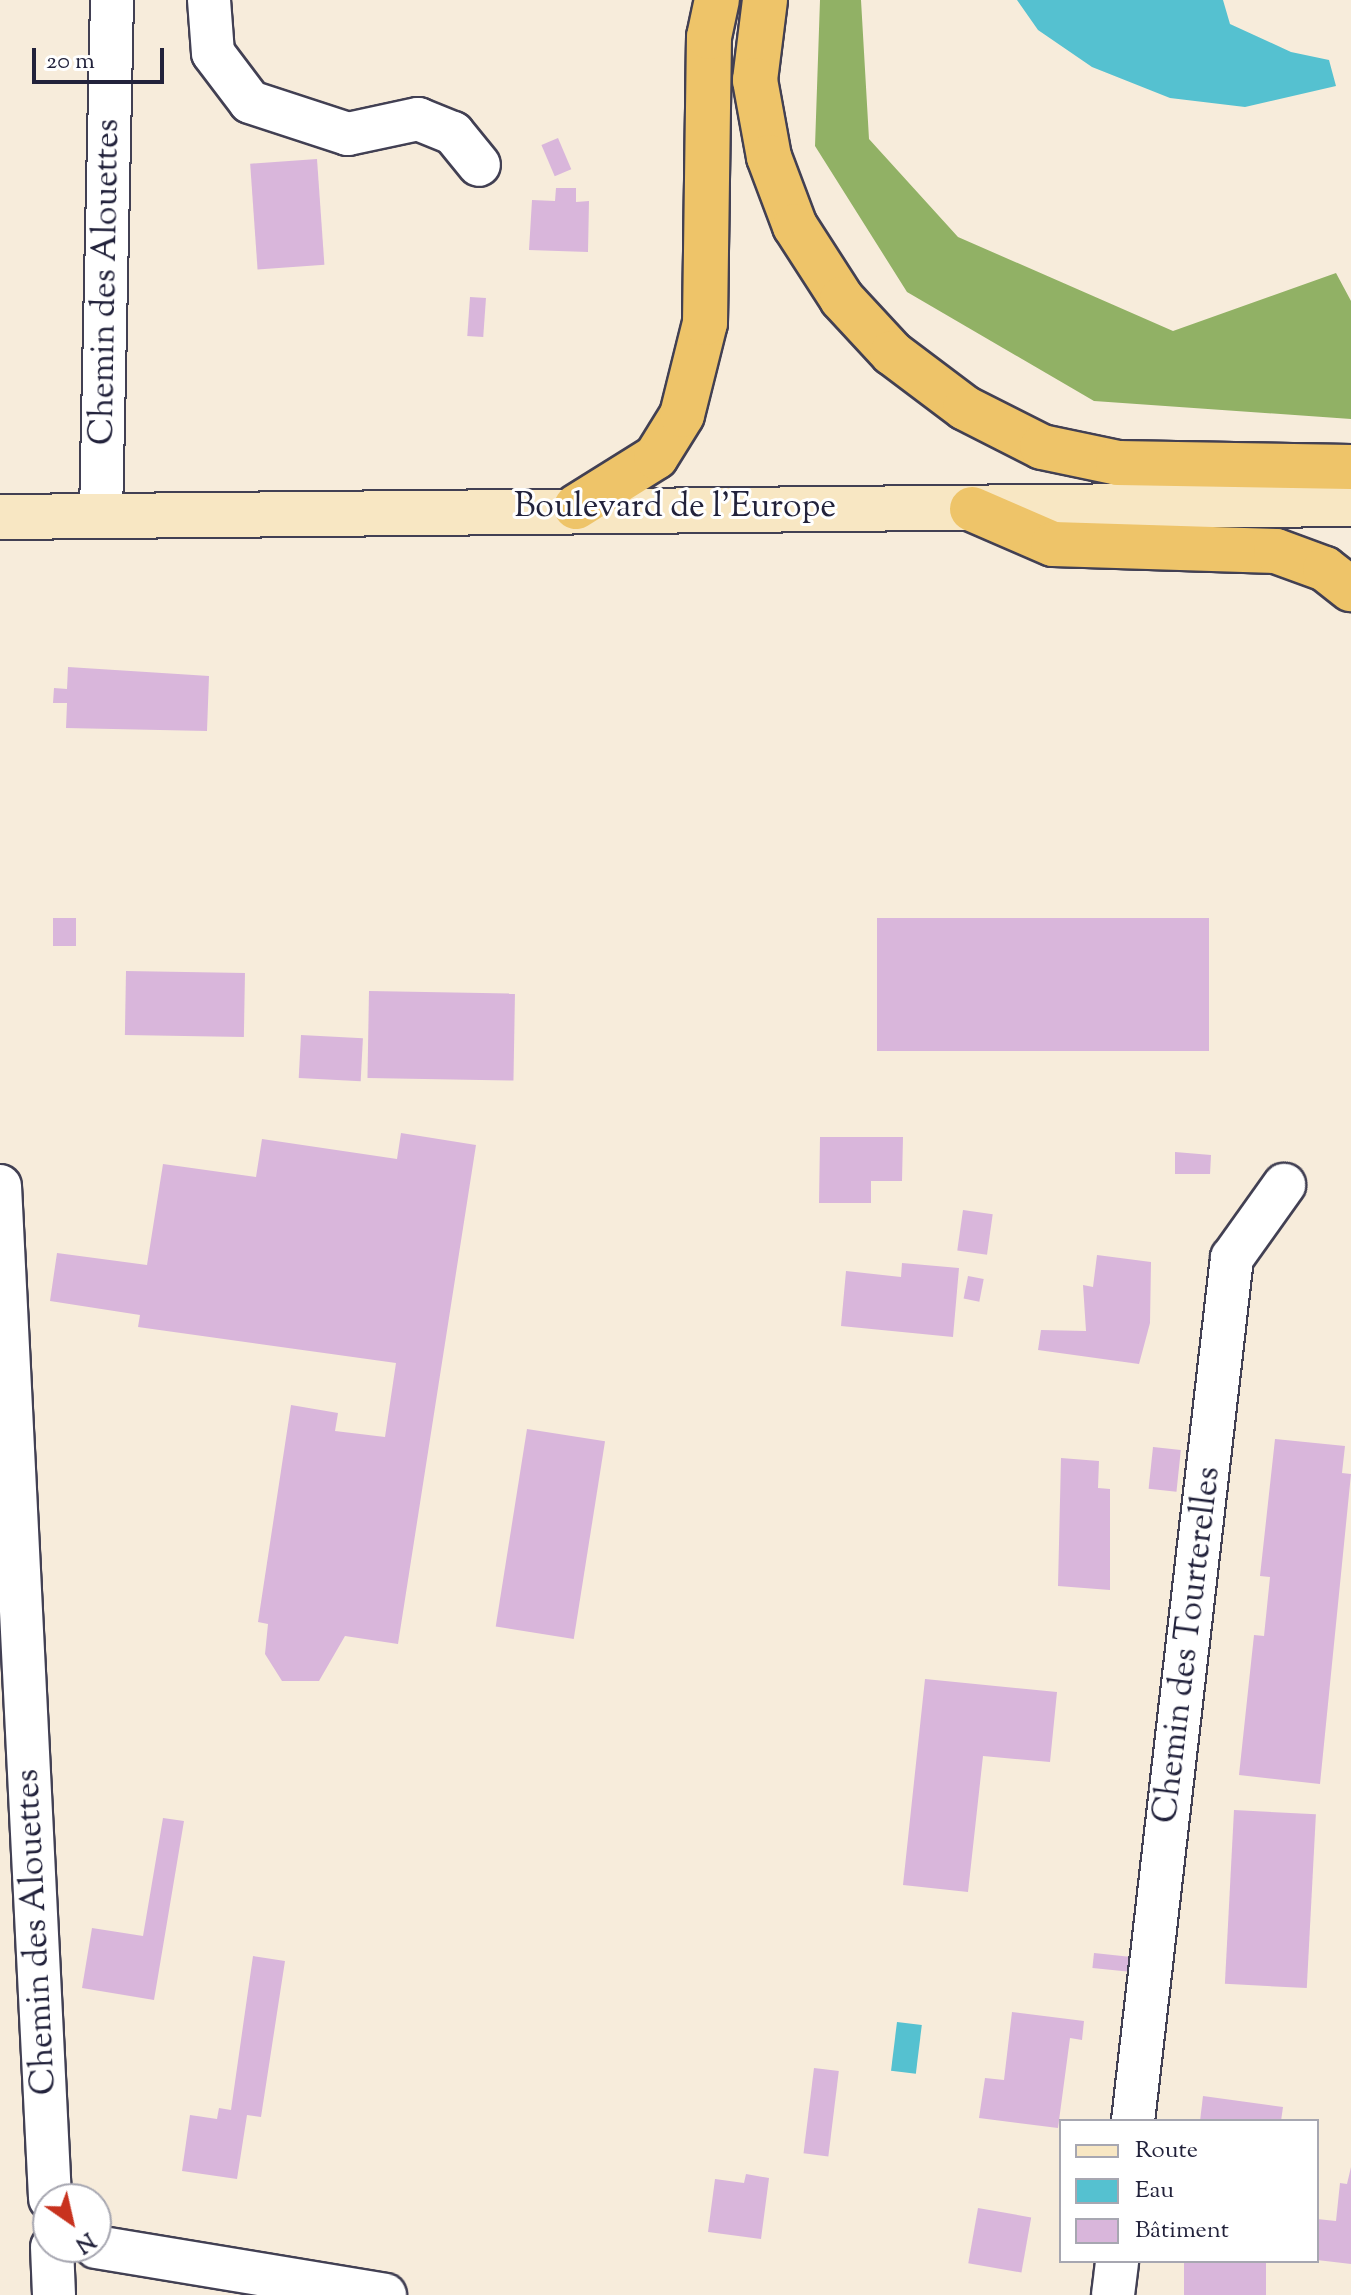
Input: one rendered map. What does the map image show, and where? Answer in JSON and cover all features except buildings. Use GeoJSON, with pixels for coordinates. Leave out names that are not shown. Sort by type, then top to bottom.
{"type":"FeatureCollection","features":[{"type":"Feature","properties":{"kind":"highway"},"geometry":{"type":"LineString","coordinates":[[576,507],[656,457],[682,415],[705,323],[709,37],[717,0]]}},
{"type":"Feature","properties":{"kind":"highway"},"geometry":{"type":"LineString","coordinates":[[765,0],[755,80],[769,157],[795,226],[842,299],[892,353],[965,408],[1042,447],[1118,463],[1351,467]]}},
{"type":"Feature","properties":{"kind":"highway"},"geometry":{"type":"LineString","coordinates":[[972,509],[1053,544],[1276,551],[1325,569],[1351,589]]}},
{"type":"Feature","properties":{"kind":"street","name":"Chemin des Alouettes"},"geometry":{"type":"LineString","coordinates":[[101,515],[112,0]]}},
{"type":"Feature","properties":{"kind":"street"},"geometry":{"type":"LineString","coordinates":[[209,0],[213,53],[250,102],[348,134],[418,119],[453,133],[479,165]]}},
{"type":"Feature","properties":{"kind":"street","name":"Boulevard de l'Europe"},"geometry":{"type":"LineString","coordinates":[[0,517],[576,507],[972,509],[1351,504]]}},
{"type":"Feature","properties":{"kind":"street","name":"Chemin des Tourterelles"},"geometry":{"type":"LineString","coordinates":[[1133,2119],[1232,1258],[1284,1185]]}},
{"type":"Feature","properties":{"kind":"street","name":"Chemin des Alouettes"},"geometry":{"type":"LineString","coordinates":[[0,1186],[49,2183]]}},
{"type":"Feature","properties":{"kind":"street"},"geometry":{"type":"LineString","coordinates":[[112,2250],[385,2295]]}},
{"type":"Feature","properties":{"kind":"street"},"geometry":{"type":"LineString","coordinates":[[53,2263],[54,2295]]}},
{"type":"Feature","properties":{"kind":"street"},"geometry":{"type":"LineString","coordinates":[[1113,2295],[1117,2263]]}},
{"type":"Feature","properties":{"kind":"green space"},"geometry":{"type":"Polygon","coordinates":[[[820,0],[861,0],[869,139],[958,237],[1173,331],[1336,273],[1351,301],[1351,419],[1094,401],[907,292],[815,146],[820,0]]]}},
{"type":"Feature","properties":{"kind":"water"},"geometry":{"type":"Polygon","coordinates":[[[1017,0],[1223,0],[1230,24],[1291,52],[1329,60],[1336,86],[1245,107],[1170,98],[1092,67],[1038,30],[1017,0]]]}},
{"type":"Feature","properties":{"kind":"water"},"geometry":{"type":"Polygon","coordinates":[[[897,2022],[922,2025],[916,2074],[891,2071],[897,2022]]]}}]}
